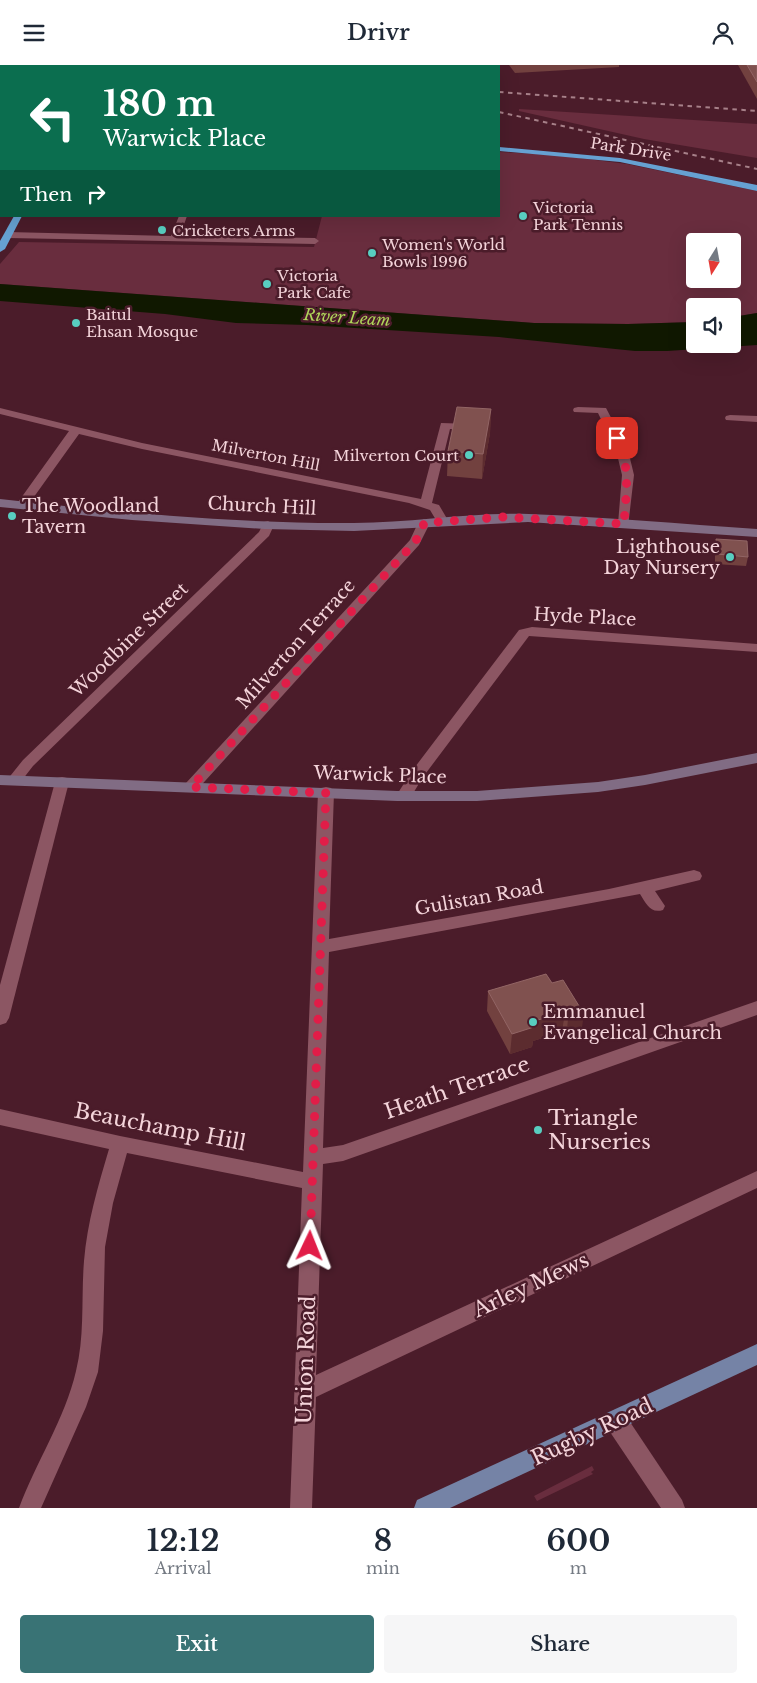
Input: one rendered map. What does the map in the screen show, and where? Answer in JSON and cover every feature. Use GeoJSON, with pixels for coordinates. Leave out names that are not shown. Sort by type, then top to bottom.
{"type":"FeatureCollection","features":[{"type":"Feature","properties":{"kind":"highway","name":"Park Drive"},"geometry":{"type":"LineString","coordinates":[[500,149],[620,159],[757,188]]}},
{"type":"Feature","properties":{"kind":"highway"},"geometry":{"type":"LineString","coordinates":[[0,249],[6,234],[17,217]]}},
{"type":"Feature","properties":{"kind":"main road","name":"Rugby Road"},"geometry":{"type":"LineString","coordinates":[[425,1508],[757,1354]]}},
{"type":"Feature","properties":{"kind":"street"},"geometry":{"type":"LineString","coordinates":[[175,238],[183,217]]}},
{"type":"Feature","properties":{"kind":"street"},"geometry":{"type":"LineString","coordinates":[[6,234],[315,241]]}},
{"type":"Feature","properties":{"kind":"street"},"geometry":{"type":"LineString","coordinates":[[578,410],[602,410],[622,450],[628,475],[624,524]]}},
{"type":"Feature","properties":{"kind":"street","name":"Milverton Hill"},"geometry":{"type":"LineString","coordinates":[[0,411],[201,458],[403,498],[435,508],[444,521]]}},
{"type":"Feature","properties":{"kind":"street"},"geometry":{"type":"LineString","coordinates":[[730,418],[757,419]]}},
{"type":"Feature","properties":{"kind":"street"},"geometry":{"type":"LineString","coordinates":[[426,504],[445,425],[485,428]]}},
{"type":"Feature","properties":{"kind":"street"},"geometry":{"type":"LineString","coordinates":[[22,505],[76,430]]}},
{"type":"Feature","properties":{"kind":"street","name":"Church Hill"},"geometry":{"type":"LineString","coordinates":[[0,503],[79,511],[268,525],[356,527],[490,517],[757,533]]}},
{"type":"Feature","properties":{"kind":"street","name":"Milverton Terrace"},"geometry":{"type":"LineString","coordinates":[[191,787],[415,542],[424,523]]}},
{"type":"Feature","properties":{"kind":"street","name":"Woodbine Street"},"geometry":{"type":"LineString","coordinates":[[7,780],[28,763],[262,537],[268,525]]}},
{"type":"Feature","properties":{"kind":"street","name":"Hyde Place"},"geometry":{"type":"LineString","coordinates":[[404,796],[417,774],[524,633],[532,631],[757,648]]}},
{"type":"Feature","properties":{"kind":"street","name":"Warwick Place"},"geometry":{"type":"LineString","coordinates":[[7,780],[404,796],[472,796],[567,790],[645,780],[757,758]]}},
{"type":"Feature","properties":{"kind":"street"},"geometry":{"type":"LineString","coordinates":[[0,1018],[62,782]]}},
{"type":"Feature","properties":{"kind":"street","name":"Union Road"},"geometry":{"type":"LineString","coordinates":[[301,1508],[322,947],[322,857],[326,793]]}},
{"type":"Feature","properties":{"kind":"street","name":"Gulistan Road"},"geometry":{"type":"LineString","coordinates":[[322,947],[644,888],[694,875]]}},
{"type":"Feature","properties":{"kind":"street"},"geometry":{"type":"LineString","coordinates":[[644,888],[657,906]]}},
{"type":"Feature","properties":{"kind":"street","name":"Heath Terrace"},"geometry":{"type":"LineString","coordinates":[[313,1157],[343,1153],[362,1147],[757,1008]]}},
{"type":"Feature","properties":{"kind":"street","name":"Beauchamp Hill"},"geometry":{"type":"LineString","coordinates":[[0,1117],[120,1144],[312,1182]]}},
{"type":"Feature","properties":{"kind":"street"},"geometry":{"type":"LineString","coordinates":[[30,1508],[40,1481],[72,1415],[87,1370],[94,1319],[94,1263],[98,1229],[120,1144]]}},
{"type":"Feature","properties":{"kind":"street","name":"Arley Mews"},"geometry":{"type":"LineString","coordinates":[[306,1391],[757,1179]]}},
{"type":"Feature","properties":{"kind":"street"},"geometry":{"type":"LineString","coordinates":[[616,1421],[674,1508]]}},
{"type":"Feature","properties":{"kind":"shaded area"},"geometry":{"type":"Polygon","coordinates":[[[519,109],[757,124],[757,158],[644,139],[519,111],[519,109]]]}},
{"type":"Feature","properties":{"kind":"shaded area"},"geometry":{"type":"Polygon","coordinates":[[[500,152],[555,155],[627,164],[757,191],[757,313],[741,316],[741,298],[686,298],[686,322],[534,323],[0,284],[0,264],[19,242],[314,247],[322,217],[500,217],[500,152]]]}},
{"type":"Feature","properties":{"kind":"shaded area"},"geometry":{"type":"Polygon","coordinates":[[[592,1466],[594,1470],[591,1472],[593,1474],[537,1501],[534,1496],[592,1466]]]}},
{"type":"Feature","properties":{"kind":"water","name":"River Leam"},"geometry":{"type":"Polygon","coordinates":[[[0,284],[534,323],[686,322],[686,350],[635,351],[499,337],[307,325],[236,323],[165,314],[0,301],[0,284]]]}},
{"type":"Feature","properties":{"kind":"water","name":"River Leam"},"geometry":{"type":"Polygon","coordinates":[[[757,313],[757,345],[741,346],[741,316],[757,313]]]}},
{"type":"Feature","properties":{"kind":"building"},"geometry":{"type":"Polygon","coordinates":[[[747,65],[757,65],[757,82],[747,65]]]}},
{"type":"Feature","properties":{"kind":"building"},"geometry":{"type":"Polygon","coordinates":[[[457,407],[491,409],[483,454],[448,451],[457,407]]]}},
{"type":"Feature","properties":{"kind":"building"},"geometry":{"type":"Polygon","coordinates":[[[716,539],[747,541],[748,557],[717,554],[716,539]]]}},
{"type":"Feature","properties":{"kind":"building"},"geometry":{"type":"Polygon","coordinates":[[[546,974],[552,983],[563,980],[584,1014],[568,1019],[565,1012],[531,1022],[534,1027],[512,1034],[488,991],[546,974]]]}},
{"type":"Feature","properties":{"kind":"railway"},"geometry":{"type":"LineString","coordinates":[[500,92],[757,111]]}},
{"type":"Feature","properties":{"kind":"railway"},"geometry":{"type":"LineString","coordinates":[[500,112],[757,169]]}},
{"type":"Feature","properties":{"kind":"place","name":"Victoria Park Tennis"},"geometry":{"type":"Point","coordinates":[523,216]}},
{"type":"Feature","properties":{"kind":"place","name":"Cricketers Arms"},"geometry":{"type":"Point","coordinates":[162,230]}},
{"type":"Feature","properties":{"kind":"place","name":"Women's World Bowls 1996"},"geometry":{"type":"Point","coordinates":[372,253]}},
{"type":"Feature","properties":{"kind":"place","name":"Victoria Park Cafe"},"geometry":{"type":"Point","coordinates":[267,284]}},
{"type":"Feature","properties":{"kind":"place","name":"Baitul Ehsan Mosque"},"geometry":{"type":"Point","coordinates":[76,323]}},
{"type":"Feature","properties":{"kind":"place","name":"Milverton Court"},"geometry":{"type":"Point","coordinates":[469,455]}},
{"type":"Feature","properties":{"kind":"place","name":"The Woodland Tavern"},"geometry":{"type":"Point","coordinates":[12,516]}},
{"type":"Feature","properties":{"kind":"place","name":"Lighthouse Day Nursery"},"geometry":{"type":"Point","coordinates":[730,557]}},
{"type":"Feature","properties":{"kind":"place","name":"Emmanuel Evangelical Church"},"geometry":{"type":"Point","coordinates":[533,1022]}},
{"type":"Feature","properties":{"kind":"place","name":"Triangle Nurseries"},"geometry":{"type":"Point","coordinates":[538,1130]}},
{"type":"Feature","properties":{"kind":"route"},"geometry":{"type":"LineString","coordinates":[[310,1246],[322,947],[322,857],[326,793],[191,787],[415,542],[424,523],[503,517],[624,524],[628,475],[617,438]]}}]}
